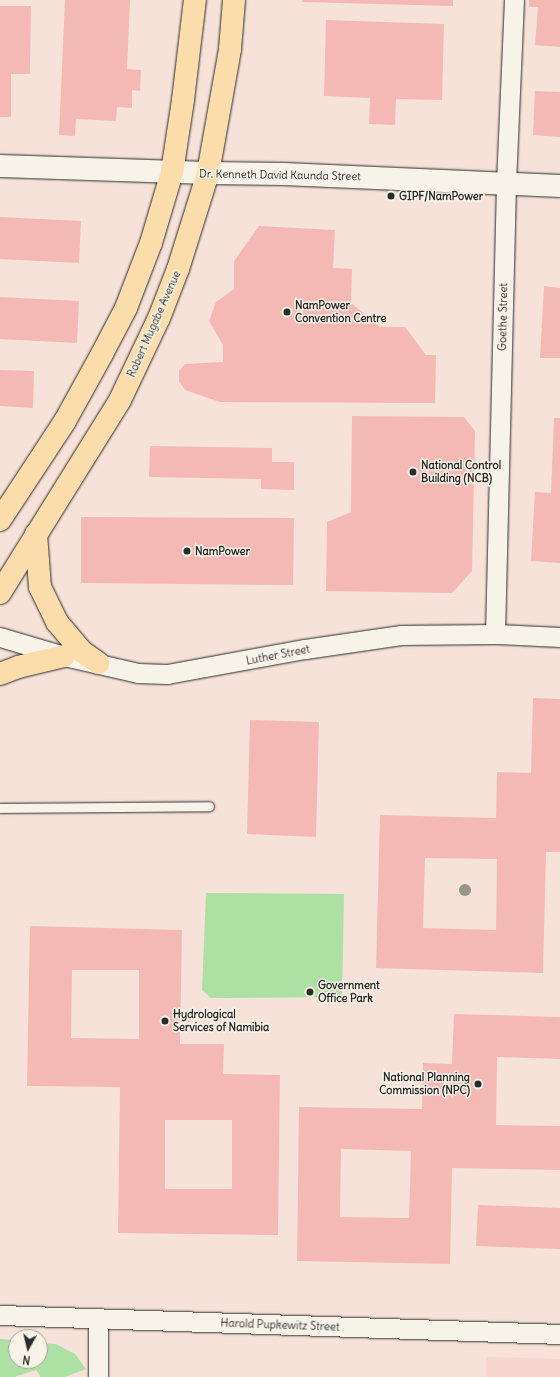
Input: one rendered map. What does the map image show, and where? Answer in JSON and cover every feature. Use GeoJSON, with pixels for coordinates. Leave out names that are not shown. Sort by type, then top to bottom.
{"type":"FeatureCollection","features":[{"type":"Feature","properties":{"kind":"main road"},"geometry":{"type":"LineString","coordinates":[[0,520],[65,421],[126,308],[151,242],[172,172],[183,100],[195,0]]}},
{"type":"Feature","properties":{"kind":"main road","name":"Robert Mugabe Avenue"},"geometry":{"type":"LineString","coordinates":[[0,593],[120,400],[159,318],[178,269],[208,173],[230,49],[234,0]]}},
{"type":"Feature","properties":{"kind":"main road"},"geometry":{"type":"LineString","coordinates":[[36,534],[40,587],[57,622],[81,651],[98,663]]}},
{"type":"Feature","properties":{"kind":"main road"},"geometry":{"type":"LineString","coordinates":[[0,674],[18,667],[64,656]]}},
{"type":"Feature","properties":{"kind":"street","name":"Goethe Street"},"geometry":{"type":"LineString","coordinates":[[496,634],[506,183],[514,0]]}},
{"type":"Feature","properties":{"kind":"street","name":"Dr. Kenneth David Kaunda Street"},"geometry":{"type":"LineString","coordinates":[[0,166],[284,174],[560,186]]}},
{"type":"Feature","properties":{"kind":"street","name":"Luther Street"},"geometry":{"type":"LineString","coordinates":[[0,637],[64,656],[138,673],[167,674],[305,649],[401,635],[496,634],[560,637]]}},
{"type":"Feature","properties":{"kind":"street","name":"Harold Pupkewitz Street"},"geometry":{"type":"LineString","coordinates":[[0,1315],[560,1334]]}},
{"type":"Feature","properties":{"kind":"street"},"geometry":{"type":"LineString","coordinates":[[98,1319],[98,1377]]}},
{"type":"Feature","properties":{"kind":"lane"},"geometry":{"type":"LineString","coordinates":[[0,808],[209,806]]}},
{"type":"Feature","properties":{"kind":"shaded area"},"geometry":{"type":"Polygon","coordinates":[[[486,1357],[560,1359],[560,1377],[486,1377],[486,1357]]]}},
{"type":"Feature","properties":{"kind":"green space"},"geometry":{"type":"Polygon","coordinates":[[[206,893],[344,894],[342,997],[211,998],[202,990],[206,893]]]}},
{"type":"Feature","properties":{"kind":"green space"},"geometry":{"type":"Polygon","coordinates":[[[0,1339],[8,1340],[8,1369],[48,1369],[48,1344],[56,1344],[75,1354],[86,1369],[65,1377],[41,1377],[36,1370],[14,1377],[0,1377],[0,1339]]]}},
{"type":"Feature","properties":{"kind":"building"},"geometry":{"type":"Polygon","coordinates":[[[65,0],[130,0],[127,69],[141,70],[140,91],[132,90],[132,108],[117,107],[116,121],[76,119],[75,136],[59,135],[65,0]]]}},
{"type":"Feature","properties":{"kind":"building"},"geometry":{"type":"Polygon","coordinates":[[[302,0],[453,0],[453,6],[302,2],[302,0]]]}},
{"type":"Feature","properties":{"kind":"building"},"geometry":{"type":"Polygon","coordinates":[[[529,0],[560,0],[560,47],[535,45],[538,7],[529,7],[529,0]]]}},
{"type":"Feature","properties":{"kind":"building"},"geometry":{"type":"Polygon","coordinates":[[[0,6],[31,6],[30,74],[11,74],[11,117],[0,117],[0,6]]]}},
{"type":"Feature","properties":{"kind":"building"},"geometry":{"type":"Polygon","coordinates":[[[326,20],[444,24],[442,100],[396,99],[395,125],[369,124],[370,98],[324,96],[326,20]]]}},
{"type":"Feature","properties":{"kind":"building"},"geometry":{"type":"Polygon","coordinates":[[[535,91],[560,92],[560,137],[533,135],[535,91]]]}},
{"type":"Feature","properties":{"kind":"building"},"geometry":{"type":"Polygon","coordinates":[[[0,217],[81,221],[79,263],[0,259],[0,217]]]}},
{"type":"Feature","properties":{"kind":"building","name":"NamPower Convention Centre"},"geometry":{"type":"Polygon","coordinates":[[[259,226],[335,230],[333,268],[352,269],[351,303],[380,327],[405,327],[426,355],[436,355],[435,403],[220,402],[185,390],[179,381],[179,371],[185,364],[223,362],[223,345],[209,321],[216,302],[234,289],[234,261],[259,226]]]}},
{"type":"Feature","properties":{"kind":"building"},"geometry":{"type":"Polygon","coordinates":[[[544,286],[560,288],[560,358],[540,358],[544,286]]]}},
{"type":"Feature","properties":{"kind":"building"},"geometry":{"type":"Polygon","coordinates":[[[0,297],[79,301],[77,343],[0,339],[0,297]]]}},
{"type":"Feature","properties":{"kind":"building"},"geometry":{"type":"Polygon","coordinates":[[[0,370],[34,371],[33,408],[0,406],[0,370]]]}},
{"type":"Feature","properties":{"kind":"building","name":"National Control Building (NCB)"},"geometry":{"type":"Polygon","coordinates":[[[352,416],[464,417],[475,431],[472,571],[452,593],[326,591],[327,522],[351,512],[352,416]]]}},
{"type":"Feature","properties":{"kind":"building"},"geometry":{"type":"Polygon","coordinates":[[[554,418],[560,418],[560,563],[531,561],[535,492],[551,493],[554,418]]]}},
{"type":"Feature","properties":{"kind":"building"},"geometry":{"type":"Polygon","coordinates":[[[150,446],[272,448],[272,462],[294,462],[294,490],[261,489],[261,479],[149,477],[150,446]]]}},
{"type":"Feature","properties":{"kind":"building","name":"NamPower"},"geometry":{"type":"Polygon","coordinates":[[[81,517],[294,518],[293,585],[81,583],[81,517]]]}},
{"type":"Feature","properties":{"kind":"building"},"geometry":{"type":"Polygon","coordinates":[[[533,698],[560,699],[560,852],[546,852],[543,973],[376,968],[380,815],[496,818],[497,772],[531,773],[533,698]],[[425,858],[423,928],[496,930],[497,859],[425,858]]]}},
{"type":"Feature","properties":{"kind":"building"},"geometry":{"type":"Polygon","coordinates":[[[250,720],[319,722],[316,837],[247,834],[250,720]]]}},
{"type":"Feature","properties":{"kind":"building"},"geometry":{"type":"Polygon","coordinates":[[[30,926],[182,930],[180,1044],[224,1044],[223,1074],[280,1075],[278,1235],[118,1233],[120,1087],[27,1086],[30,926]],[[72,970],[71,1038],[139,1039],[139,970],[72,970]],[[165,1120],[165,1189],[232,1189],[232,1120],[165,1120]]]}},
{"type":"Feature","properties":{"kind":"building"},"geometry":{"type":"Polygon","coordinates":[[[454,1014],[560,1017],[560,1059],[497,1057],[496,1125],[560,1126],[560,1170],[452,1168],[450,1264],[297,1261],[299,1107],[422,1109],[423,1063],[452,1064],[454,1014]],[[341,1149],[340,1217],[409,1218],[411,1151],[341,1149]]]}},
{"type":"Feature","properties":{"kind":"building"},"geometry":{"type":"Polygon","coordinates":[[[478,1205],[560,1208],[560,1249],[476,1246],[478,1205]]]}},
{"type":"Feature","properties":{"kind":"place","name":"GIPF/NamPower"},"geometry":{"type":"Point","coordinates":[391,196]}},
{"type":"Feature","properties":{"kind":"place","name":"NamPower Convention Centre"},"geometry":{"type":"Point","coordinates":[287,312]}},
{"type":"Feature","properties":{"kind":"place","name":"National Control Building (NCB)"},"geometry":{"type":"Point","coordinates":[413,472]}},
{"type":"Feature","properties":{"kind":"place","name":"NamPower"},"geometry":{"type":"Point","coordinates":[187,551]}},
{"type":"Feature","properties":{"kind":"place","name":"Government Office Park"},"geometry":{"type":"Point","coordinates":[310,992]}},
{"type":"Feature","properties":{"kind":"place","name":"Hydrological Services of Namibia"},"geometry":{"type":"Point","coordinates":[165,1021]}},
{"type":"Feature","properties":{"kind":"place","name":"National Planning Commission (NPC)"},"geometry":{"type":"Point","coordinates":[478,1084]}}]}
